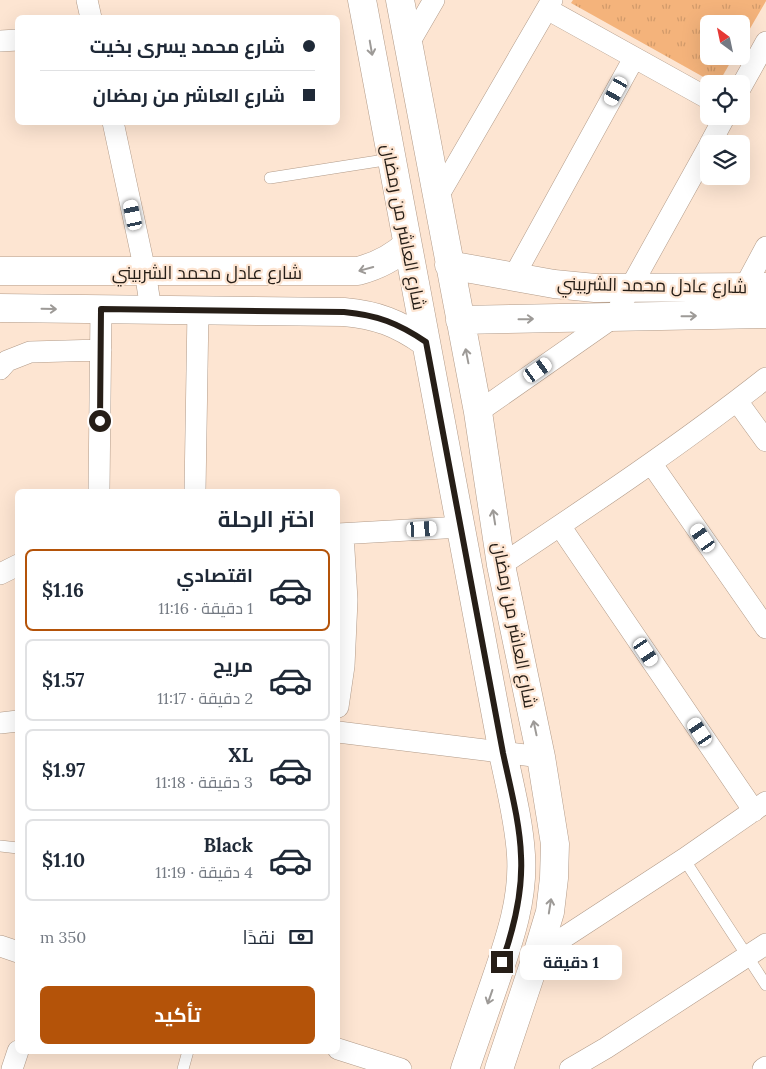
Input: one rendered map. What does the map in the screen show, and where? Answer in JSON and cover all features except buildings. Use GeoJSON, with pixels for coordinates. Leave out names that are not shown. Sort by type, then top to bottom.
{"type":"FeatureCollection","features":[{"type":"Feature","properties":{"kind":"street"},"geometry":{"type":"LineString","coordinates":[[87,0],[90,15]]}},
{"type":"Feature","properties":{"kind":"street","name":"شارع العاشر من رمضان"},"geometry":{"type":"LineString","coordinates":[[362,0],[503,753],[513,796],[522,856],[521,886],[516,916],[508,945],[465,1069]]}},
{"type":"Feature","properties":{"kind":"street","name":"شارع العاشر من رمضان"},"geometry":{"type":"LineString","coordinates":[[400,0],[478,412],[501,565],[541,758],[555,844],[550,912],[499,1069]]}},
{"type":"Feature","properties":{"kind":"street"},"geometry":{"type":"LineString","coordinates":[[409,43],[434,0]]}},
{"type":"Feature","properties":{"kind":"street"},"geometry":{"type":"LineString","coordinates":[[437,198],[549,4],[634,58],[700,94]]}},
{"type":"Feature","properties":{"kind":"street"},"geometry":{"type":"LineString","coordinates":[[0,41],[15,40]]}},
{"type":"Feature","properties":{"kind":"street"},"geometry":{"type":"LineString","coordinates":[[748,75],[766,42]]}},
{"type":"Feature","properties":{"kind":"street"},"geometry":{"type":"LineString","coordinates":[[514,276],[634,58]]}},
{"type":"Feature","properties":{"kind":"street"},"geometry":{"type":"LineString","coordinates":[[114,125],[145,271],[151,310]]}},
{"type":"Feature","properties":{"kind":"street"},"geometry":{"type":"LineString","coordinates":[[478,412],[614,317],[700,161]]}},
{"type":"Feature","properties":{"kind":"street","name":"شارع عادل محمد الشربيني"},"geometry":{"type":"LineString","coordinates":[[0,271],[358,271],[376,266],[393,258],[407,245]]}},
{"type":"Feature","properties":{"kind":"street"},"geometry":{"type":"LineString","coordinates":[[755,287],[766,247]]}},
{"type":"Feature","properties":{"kind":"street","name":"شارع عادل محمد الشربيني"},"geometry":{"type":"LineString","coordinates":[[449,264],[554,284],[595,288],[755,287]]}},
{"type":"Feature","properties":{"kind":"street"},"geometry":{"type":"LineString","coordinates":[[0,308],[344,312],[366,314],[387,320],[407,329],[426,342]]}},
{"type":"Feature","properties":{"kind":"street"},"geometry":{"type":"LineString","coordinates":[[99,489],[101,309]]}},
{"type":"Feature","properties":{"kind":"street"},"geometry":{"type":"LineString","coordinates":[[196,489],[198,310]]}},
{"type":"Feature","properties":{"kind":"street","name":"شارع عادل محمد الشربيني"},"geometry":{"type":"LineString","coordinates":[[460,320],[766,314]]}},
{"type":"Feature","properties":{"kind":"street"},"geometry":{"type":"LineString","coordinates":[[0,370],[7,361],[30,352],[101,350]]}},
{"type":"Feature","properties":{"kind":"street"},"geometry":{"type":"LineString","coordinates":[[501,565],[651,463],[766,378]]}},
{"type":"Feature","properties":{"kind":"street"},"geometry":{"type":"LineString","coordinates":[[737,401],[766,441]]}},
{"type":"Feature","properties":{"kind":"street"},"geometry":{"type":"LineString","coordinates":[[651,463],[766,628]]}},
{"type":"Feature","properties":{"kind":"street"},"geometry":{"type":"LineString","coordinates":[[537,955],[760,807],[560,526]]}},
{"type":"Feature","properties":{"kind":"street"},"geometry":{"type":"LineString","coordinates":[[340,693],[344,666],[347,600],[340,534],[461,527]]}},
{"type":"Feature","properties":{"kind":"street"},"geometry":{"type":"LineString","coordinates":[[0,574],[15,566]]}},
{"type":"Feature","properties":{"kind":"street"},"geometry":{"type":"LineString","coordinates":[[0,723],[15,721]]}},
{"type":"Feature","properties":{"kind":"street"},"geometry":{"type":"LineString","coordinates":[[340,732],[541,758]]}},
{"type":"Feature","properties":{"kind":"street"},"geometry":{"type":"LineString","coordinates":[[513,796],[547,790]]}},
{"type":"Feature","properties":{"kind":"street"},"geometry":{"type":"LineString","coordinates":[[570,1069],[606,1048],[766,944]]}},
{"type":"Feature","properties":{"kind":"street"},"geometry":{"type":"LineString","coordinates":[[0,946],[15,951]]}},
{"type":"Feature","properties":{"kind":"street"},"geometry":{"type":"LineString","coordinates":[[340,1050],[401,1069]]}},
{"type":"Feature","properties":{"kind":"street"},"geometry":{"type":"LineString","coordinates":[[12,1069],[17,1054]]}},
{"type":"Feature","properties":{"kind":"lane"},"geometry":{"type":"LineString","coordinates":[[270,178],[391,159]]}},
{"type":"Feature","properties":{"kind":"lane"},"geometry":{"type":"LineString","coordinates":[[0,846],[15,848]]}},
{"type":"Feature","properties":{"kind":"lane"},"geometry":{"type":"LineString","coordinates":[[684,859],[766,985]]}},
{"type":"Feature","properties":{"kind":"lane"},"geometry":{"type":"LineString","coordinates":[[183,1069],[187,1054]]}},
{"type":"Feature","properties":{"kind":"green space"},"geometry":{"type":"Polygon","coordinates":[[[573,0],[766,0],[750,29],[750,15],[700,15],[700,65],[729,65],[723,75],[700,75],[571,3],[573,0]]]}},
{"type":"Feature","properties":{"kind":"route"},"geometry":{"type":"LineString","coordinates":[[100,421],[101,309],[344,312],[366,314],[397,324],[426,342],[503,753],[513,796],[522,856],[521,886],[516,916],[502,962]]}}]}
